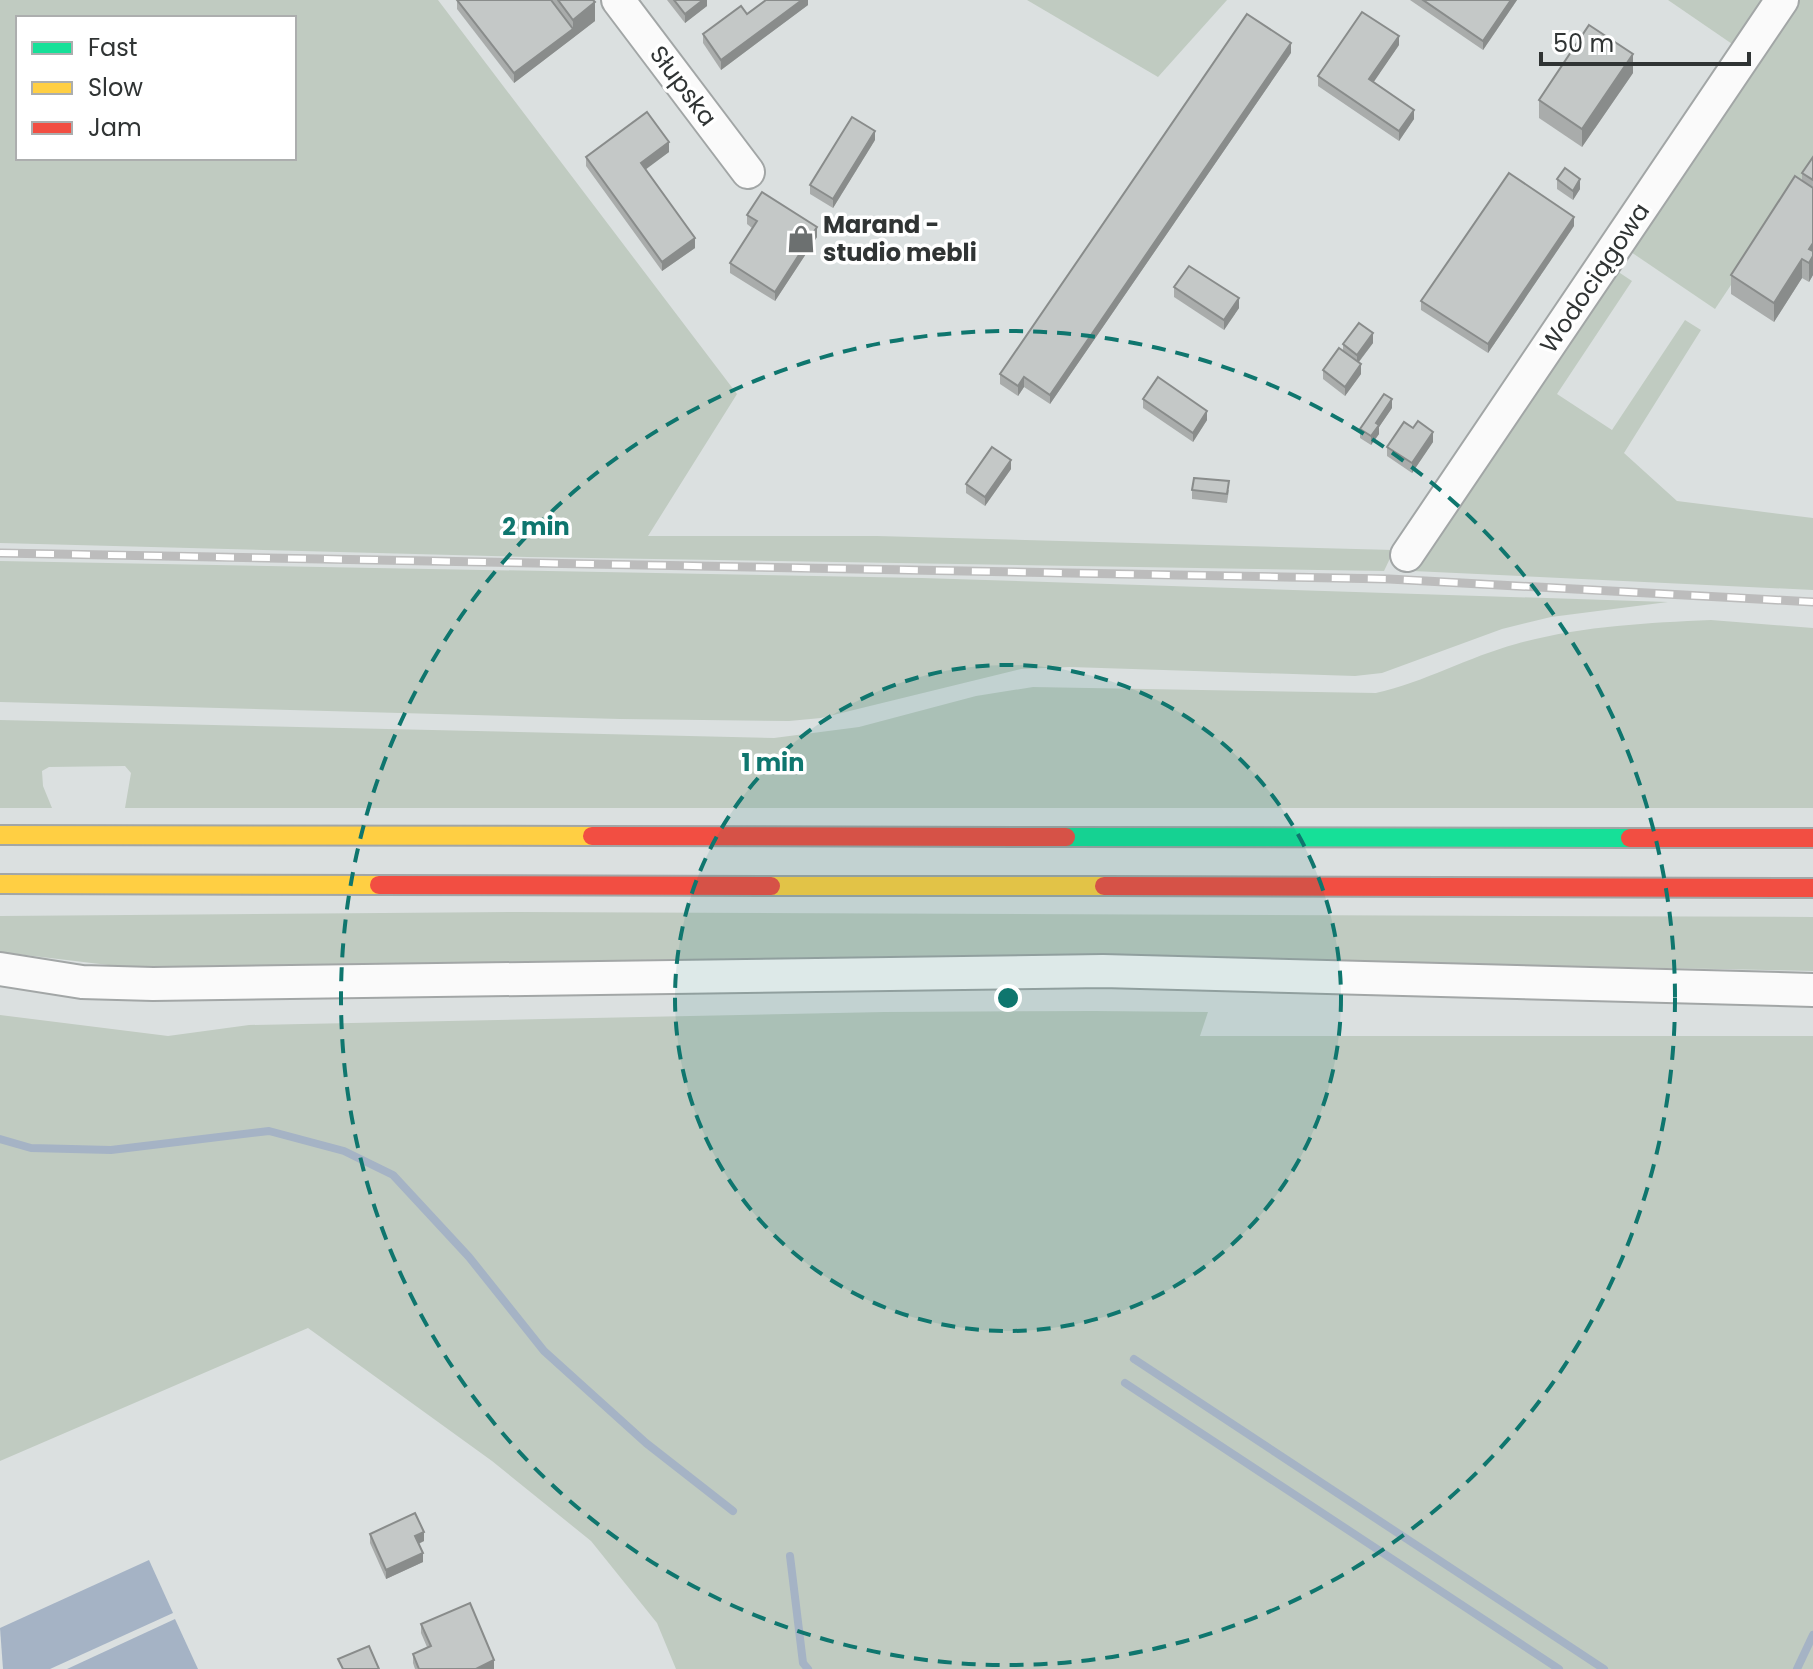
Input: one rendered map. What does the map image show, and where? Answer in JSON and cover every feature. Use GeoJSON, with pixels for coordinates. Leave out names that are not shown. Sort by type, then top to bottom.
{"type":"FeatureCollection","features":[{"type":"Feature","properties":{"kind":"highway"},"geometry":{"type":"LineString","coordinates":[[0,835],[1813,838]]}},
{"type":"Feature","properties":{"kind":"highway"},"geometry":{"type":"LineString","coordinates":[[0,884],[1813,888]]}},
{"type":"Feature","properties":{"kind":"street","name":"Słupska"},"geometry":{"type":"LineString","coordinates":[[618,0],[748,172]]}},
{"type":"Feature","properties":{"kind":"street","name":"Wodociągowa"},"geometry":{"type":"LineString","coordinates":[[1407,555],[1782,0]]}},
{"type":"Feature","properties":{"kind":"street"},"geometry":{"type":"LineString","coordinates":[[0,969],[82,982],[153,984],[1103,971],[1813,990]]}},
{"type":"Feature","properties":{"kind":"shaded area"},"geometry":{"type":"Polygon","coordinates":[[[0,0],[438,0],[737,394],[648,536],[877,536],[1394,550],[1384,571],[528,557],[0,543],[0,0]]]}},
{"type":"Feature","properties":{"kind":"shaded area"},"geometry":{"type":"Polygon","coordinates":[[[1027,0],[1227,0],[1158,77],[1027,0]]]}},
{"type":"Feature","properties":{"kind":"shaded area"},"geometry":{"type":"Polygon","coordinates":[[[1668,0],[1768,0],[1738,48],[1668,0]]]}},
{"type":"Feature","properties":{"kind":"shaded area"},"geometry":{"type":"Polygon","coordinates":[[[1796,0],[1813,0],[1813,162],[1715,309],[1628,250],[1796,0]]]}},
{"type":"Feature","properties":{"kind":"shaded area"},"geometry":{"type":"Polygon","coordinates":[[[1614,269],[1632,281],[1557,394],[1612,430],[1685,320],[1701,330],[1624,453],[1677,501],[1813,518],[1813,590],[1413,571],[1614,269]]]}},
{"type":"Feature","properties":{"kind":"shaded area"},"geometry":{"type":"Polygon","coordinates":[[[0,561],[922,578],[1668,602],[1551,617],[1502,629],[1382,673],[1355,676],[1070,667],[1021,669],[821,718],[789,721],[620,719],[0,702],[0,561]]]}},
{"type":"Feature","properties":{"kind":"shaded area"},"geometry":{"type":"Polygon","coordinates":[[[1711,620],[1813,628],[1813,808],[125,808],[131,773],[125,766],[49,767],[42,771],[43,786],[52,808],[0,808],[0,720],[774,738],[859,727],[976,696],[1033,687],[1376,693],[1412,683],[1498,649],[1540,638],[1613,626],[1711,620]]]}},
{"type":"Feature","properties":{"kind":"shaded area"},"geometry":{"type":"Polygon","coordinates":[[[519,912],[1813,917],[1813,971],[1007,955],[125,967],[0,952],[0,916],[519,912]]]}},
{"type":"Feature","properties":{"kind":"shaded area"},"geometry":{"type":"Polygon","coordinates":[[[884,1012],[1208,1012],[1200,1036],[1813,1036],[1813,1669],[676,1669],[657,1623],[591,1541],[492,1461],[308,1328],[0,1461],[0,1015],[168,1036],[249,1025],[884,1012]]]}},
{"type":"Feature","properties":{"kind":"water"},"geometry":{"type":"Polygon","coordinates":[[[149,1560],[173,1613],[50,1669],[3,1669],[0,1628],[149,1560]]]}},
{"type":"Feature","properties":{"kind":"water"},"geometry":{"type":"Polygon","coordinates":[[[175,1619],[198,1669],[67,1669],[175,1619]]]}},
{"type":"Feature","properties":{"kind":"building"},"geometry":{"type":"Polygon","coordinates":[[[457,0],[551,0],[573,29],[514,73],[457,0]]]}},
{"type":"Feature","properties":{"kind":"building"},"geometry":{"type":"Polygon","coordinates":[[[558,0],[593,0],[595,2],[573,20],[558,0]]]}},
{"type":"Feature","properties":{"kind":"building"},"geometry":{"type":"Polygon","coordinates":[[[674,0],[703,0],[685,14],[674,0]]]}},
{"type":"Feature","properties":{"kind":"building"},"geometry":{"type":"Polygon","coordinates":[[[766,0],[802,0],[721,60],[703,34],[741,6],[747,14],[766,0]]]}},
{"type":"Feature","properties":{"kind":"building"},"geometry":{"type":"Polygon","coordinates":[[[1423,0],[1511,0],[1483,41],[1423,0]]]}},
{"type":"Feature","properties":{"kind":"building"},"geometry":{"type":"Polygon","coordinates":[[[1362,12],[1399,36],[1369,79],[1414,110],[1399,131],[1318,76],[1362,12]]]}},
{"type":"Feature","properties":{"kind":"building"},"geometry":{"type":"Polygon","coordinates":[[[1247,14],[1291,43],[1050,395],[1024,377],[1018,386],[1000,374],[1247,14]]]}},
{"type":"Feature","properties":{"kind":"building"},"geometry":{"type":"Polygon","coordinates":[[[1589,25],[1633,54],[1582,129],[1539,100],[1589,25]]]}},
{"type":"Feature","properties":{"kind":"building"},"geometry":{"type":"Polygon","coordinates":[[[647,112],[669,142],[641,163],[695,238],[662,262],[586,157],[647,112]]]}},
{"type":"Feature","properties":{"kind":"building"},"geometry":{"type":"Polygon","coordinates":[[[852,117],[875,131],[833,199],[810,185],[852,117]]]}},
{"type":"Feature","properties":{"kind":"building"},"geometry":{"type":"Polygon","coordinates":[[[1813,157],[1813,180],[1802,173],[1813,157]]]}},
{"type":"Feature","properties":{"kind":"building"},"geometry":{"type":"Polygon","coordinates":[[[1565,168],[1580,179],[1573,191],[1557,179],[1565,168]]]}},
{"type":"Feature","properties":{"kind":"building"},"geometry":{"type":"Polygon","coordinates":[[[1509,173],[1574,217],[1488,344],[1421,301],[1509,173]]]}},
{"type":"Feature","properties":{"kind":"building"},"geometry":{"type":"Polygon","coordinates":[[[1795,176],[1813,188],[1813,243],[1809,249],[1813,251],[1813,256],[1809,263],[1802,259],[1774,303],[1731,275],[1795,176]]]}},
{"type":"Feature","properties":{"kind":"building"},"geometry":{"type":"Polygon","coordinates":[[[762,192],[817,227],[775,292],[730,263],[757,221],[747,215],[762,192]]]}},
{"type":"Feature","properties":{"kind":"building"},"geometry":{"type":"Polygon","coordinates":[[[1189,266],[1239,298],[1224,320],[1174,287],[1189,266]]]}},
{"type":"Feature","properties":{"kind":"building"},"geometry":{"type":"Polygon","coordinates":[[[1359,323],[1373,333],[1357,355],[1343,344],[1359,323]]]}},
{"type":"Feature","properties":{"kind":"building"},"geometry":{"type":"Polygon","coordinates":[[[1339,348],[1361,364],[1345,387],[1323,370],[1339,348]]]}},
{"type":"Feature","properties":{"kind":"building"},"geometry":{"type":"Polygon","coordinates":[[[1158,377],[1207,411],[1193,433],[1143,399],[1158,377]]]}},
{"type":"Feature","properties":{"kind":"building"},"geometry":{"type":"Polygon","coordinates":[[[1384,394],[1392,399],[1371,436],[1360,429],[1384,394]]]}},
{"type":"Feature","properties":{"kind":"building"},"geometry":{"type":"Polygon","coordinates":[[[1418,421],[1433,432],[1412,463],[1387,447],[1404,422],[1413,428],[1418,421]]]}},
{"type":"Feature","properties":{"kind":"building"},"geometry":{"type":"Polygon","coordinates":[[[992,447],[1011,460],[985,497],[966,484],[992,447]]]}},
{"type":"Feature","properties":{"kind":"building"},"geometry":{"type":"Polygon","coordinates":[[[1194,478],[1229,481],[1227,494],[1192,490],[1194,478]]]}},
{"type":"Feature","properties":{"kind":"building"},"geometry":{"type":"Polygon","coordinates":[[[415,1513],[424,1532],[415,1536],[423,1553],[386,1570],[370,1534],[415,1513]]]}},
{"type":"Feature","properties":{"kind":"building"},"geometry":{"type":"Polygon","coordinates":[[[470,1603],[494,1660],[476,1669],[419,1669],[413,1654],[431,1646],[421,1624],[470,1603]]]}},
{"type":"Feature","properties":{"kind":"building"},"geometry":{"type":"Polygon","coordinates":[[[369,1646],[379,1669],[343,1669],[338,1659],[369,1646]]]}},
{"type":"Feature","properties":{"kind":"waterway"},"geometry":{"type":"LineString","coordinates":[[0,1139],[31,1148],[111,1150],[269,1131],[344,1151],[393,1175],[469,1257],[544,1351],[646,1443],[733,1511]]}},
{"type":"Feature","properties":{"kind":"waterway"},"geometry":{"type":"LineString","coordinates":[[1134,1359],[1604,1669]]}},
{"type":"Feature","properties":{"kind":"waterway"},"geometry":{"type":"LineString","coordinates":[[1125,1383],[1559,1669]]}},
{"type":"Feature","properties":{"kind":"waterway"},"geometry":{"type":"LineString","coordinates":[[790,1556],[803,1663],[808,1669]]}},
{"type":"Feature","properties":{"kind":"waterway"},"geometry":{"type":"LineString","coordinates":[[1797,1669],[1813,1635]]}},
{"type":"Feature","properties":{"kind":"railway"},"geometry":{"type":"LineString","coordinates":[[0,553],[1389,579],[1813,602]]}},
{"type":"Feature","properties":{"kind":"traffic: fast"},"geometry":{"type":"LineString","coordinates":[[1066,837],[1630,838]]}},
{"type":"Feature","properties":{"kind":"traffic: slow"},"geometry":{"type":"LineString","coordinates":[[0,835],[592,836]]}},
{"type":"Feature","properties":{"kind":"traffic: slow"},"geometry":{"type":"LineString","coordinates":[[0,884],[379,885]]}},
{"type":"Feature","properties":{"kind":"traffic: slow"},"geometry":{"type":"LineString","coordinates":[[771,886],[1104,886]]}},
{"type":"Feature","properties":{"kind":"traffic: jam"},"geometry":{"type":"LineString","coordinates":[[592,836],[1066,837]]}},
{"type":"Feature","properties":{"kind":"traffic: jam"},"geometry":{"type":"LineString","coordinates":[[1630,838],[1813,838]]}},
{"type":"Feature","properties":{"kind":"traffic: jam"},"geometry":{"type":"LineString","coordinates":[[379,885],[771,886]]}},
{"type":"Feature","properties":{"kind":"traffic: jam"},"geometry":{"type":"LineString","coordinates":[[1104,886],[1813,888]]}},
{"type":"Feature","properties":{"kind":"place","name":"Marand - studio mebli"},"geometry":{"type":"Point","coordinates":[801,239]}}]}
